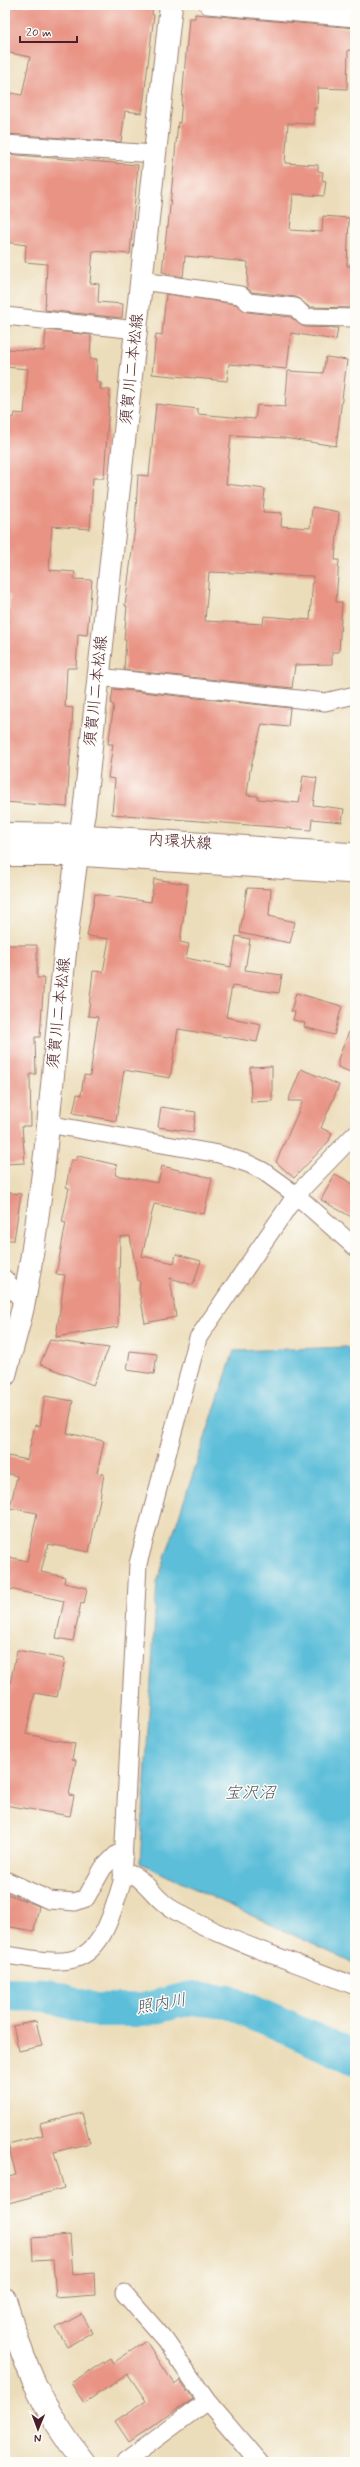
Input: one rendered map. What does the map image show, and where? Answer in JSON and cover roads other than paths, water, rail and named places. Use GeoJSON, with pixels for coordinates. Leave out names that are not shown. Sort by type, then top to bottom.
{"type":"FeatureCollection","features":[{"type":"Feature","properties":{"kind":"main road","name":"須賀川二本松線"},"geometry":{"type":"LineString","coordinates":[[5,1375],[24,1303],[38,1205],[137,330],[171,5]]}},
{"type":"Feature","properties":{"kind":"main road","name":"内環状線"},"geometry":{"type":"LineString","coordinates":[[5,834],[78,845]]}},
{"type":"Feature","properties":{"kind":"main road","name":"内環状線"},"geometry":{"type":"LineString","coordinates":[[5,855],[78,845]]}},
{"type":"Feature","properties":{"kind":"main road"},"geometry":{"type":"LineString","coordinates":[[5,2299],[20,2351],[39,2395],[84,2462]]}},
{"type":"Feature","properties":{"kind":"street"},"geometry":{"type":"LineString","coordinates":[[208,5],[355,18]]}},
{"type":"Feature","properties":{"kind":"street"},"geometry":{"type":"LineString","coordinates":[[5,144],[155,154]]}},
{"type":"Feature","properties":{"kind":"street"},"geometry":{"type":"LineString","coordinates":[[142,280],[240,295],[248,302],[295,307],[305,317],[355,318]]}},
{"type":"Feature","properties":{"kind":"street"},"geometry":{"type":"LineString","coordinates":[[5,316],[137,330]]}},
{"type":"Feature","properties":{"kind":"street"},"geometry":{"type":"LineString","coordinates":[[98,677],[325,702],[355,695]]}},
{"type":"Feature","properties":{"kind":"street","name":"内環状線"},"geometry":{"type":"LineString","coordinates":[[78,845],[355,854]]}},
{"type":"Feature","properties":{"kind":"street","name":"内環状線"},"geometry":{"type":"LineString","coordinates":[[78,845],[355,873]]}},
{"type":"Feature","properties":{"kind":"street"},"geometry":{"type":"LineString","coordinates":[[47,1124],[219,1154],[263,1171],[296,1195],[355,1247]]}},
{"type":"Feature","properties":{"kind":"street"},"geometry":{"type":"LineString","coordinates":[[5,1955],[71,1960],[92,1948],[101,1937],[110,1920],[122,1882],[138,1564],[198,1338],[296,1195],[355,1134]]}},
{"type":"Feature","properties":{"kind":"street"},"geometry":{"type":"LineString","coordinates":[[5,1279],[24,1303]]}},
{"type":"Feature","properties":{"kind":"street"},"geometry":{"type":"LineString","coordinates":[[5,1880],[49,1900],[75,1902],[86,1898],[103,1868],[117,1854],[124,1855]]}},
{"type":"Feature","properties":{"kind":"street"},"geometry":{"type":"LineString","coordinates":[[122,1872],[137,1876],[161,1902],[184,1916],[278,1958],[355,1986]]}},
{"type":"Feature","properties":{"kind":"street"},"geometry":{"type":"LineString","coordinates":[[124,2293],[165,2340],[207,2401],[259,2462]]}},
{"type":"Feature","properties":{"kind":"street"},"geometry":{"type":"LineString","coordinates":[[125,2462],[207,2401]]}},
{"type":"Feature","properties":{"kind":"water","name":"宝沢沼"},"geometry":{"type":"Polygon","coordinates":[[[346,1347],[355,1353],[355,1964],[140,1863],[157,1582],[234,1351],[346,1347]]]}},
{"type":"Feature","properties":{"kind":"waterway","name":"照内川"},"geometry":{"type":"LineString","coordinates":[[5,1994],[46,1995],[94,2010],[143,2010],[191,1998],[229,2002],[355,2058]]}}]}
